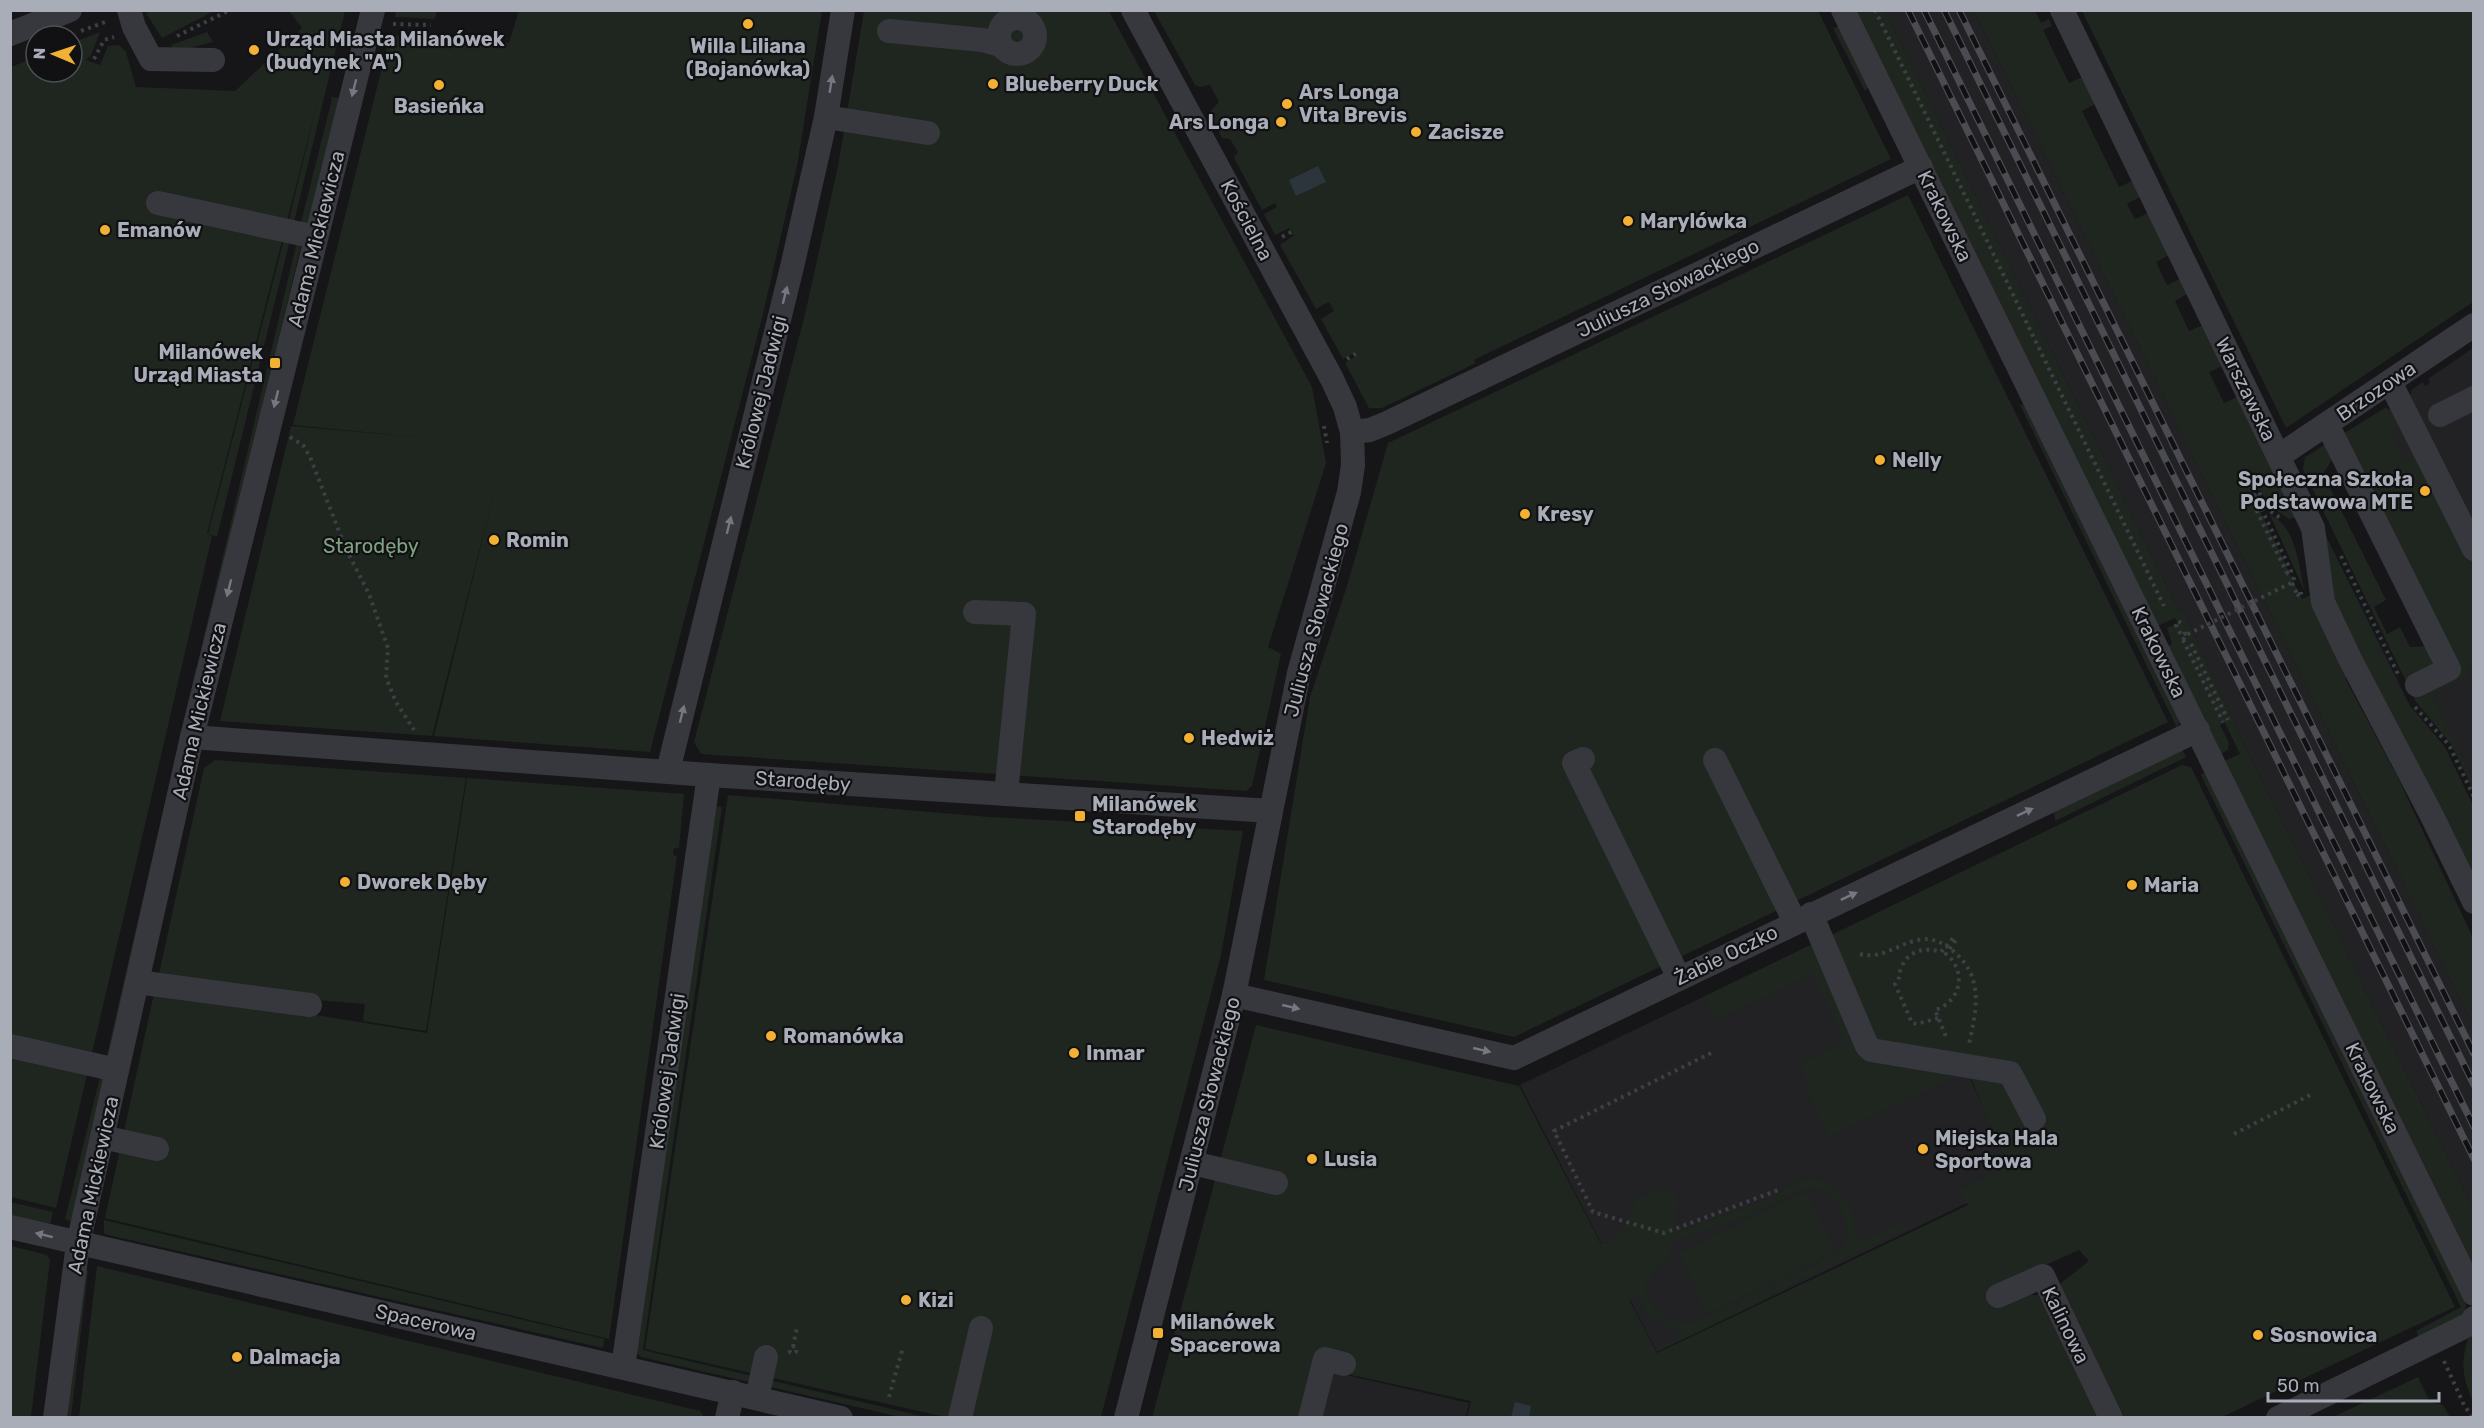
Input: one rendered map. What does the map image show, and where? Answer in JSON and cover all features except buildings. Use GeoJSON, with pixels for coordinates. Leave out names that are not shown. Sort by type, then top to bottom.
{"type":"FeatureCollection","features":[{"type":"Feature","properties":{"kind":"street","name":"Królowej Jadwigi"},"geometry":{"type":"LineString","coordinates":[[668,771],[826,117],[843,10]]}},
{"type":"Feature","properties":{"kind":"street","name":"Kościelna"},"geometry":{"type":"LineString","coordinates":[[1133,10],[1332,379],[1345,407],[1352,432]]}},
{"type":"Feature","properties":{"kind":"street","name":"Krakowska"},"geometry":{"type":"LineString","coordinates":[[1843,10],[2474,1294]]}},
{"type":"Feature","properties":{"kind":"street","name":"Warszawska"},"geometry":{"type":"LineString","coordinates":[[2062,10],[2313,528],[2324,602],[2355,670],[2472,892]]}},
{"type":"Feature","properties":{"kind":"street"},"geometry":{"type":"LineString","coordinates":[[121,15],[134,27],[151,59],[213,60]]}},
{"type":"Feature","properties":{"kind":"street","name":"Adama Mickiewicza"},"geometry":{"type":"LineString","coordinates":[[55,1418],[78,1244],[192,737],[316,237],[381,17]]}},
{"type":"Feature","properties":{"kind":"street"},"geometry":{"type":"LineString","coordinates":[[10,34],[75,21]]}},
{"type":"Feature","properties":{"kind":"street"},"geometry":{"type":"LineString","coordinates":[[889,31],[983,40],[1000,45],[1016,54],[1040,47]]}},
{"type":"Feature","properties":{"kind":"street"},"geometry":{"type":"LineString","coordinates":[[826,117],[927,133]]}},
{"type":"Feature","properties":{"kind":"street","name":"Juliusza Słowackiego"},"geometry":{"type":"LineString","coordinates":[[1126,1418],[1193,1163],[1234,995],[1299,673],[1349,492],[1353,465],[1352,432],[1370,430],[1387,423],[1921,166]]}},
{"type":"Feature","properties":{"kind":"street"},"geometry":{"type":"LineString","coordinates":[[158,203],[316,237]]}},
{"type":"Feature","properties":{"kind":"street","name":"Brzozowa"},"geometry":{"type":"LineString","coordinates":[[2278,456],[2474,326]]}},
{"type":"Feature","properties":{"kind":"street"},"geometry":{"type":"LineString","coordinates":[[2390,382],[2474,549]]}},
{"type":"Feature","properties":{"kind":"street"},"geometry":{"type":"LineString","coordinates":[[2440,415],[2474,398]]}},
{"type":"Feature","properties":{"kind":"street"},"geometry":{"type":"LineString","coordinates":[[2327,424],[2449,669],[2411,691]]}},
{"type":"Feature","properties":{"kind":"street"},"geometry":{"type":"LineString","coordinates":[[975,612],[1024,614],[1006,794]]}},
{"type":"Feature","properties":{"kind":"street","name":"Żabie Oczko"},"geometry":{"type":"LineString","coordinates":[[1234,995],[1514,1058],[2198,730]]}},
{"type":"Feature","properties":{"kind":"street","name":"Starodęby"},"geometry":{"type":"LineString","coordinates":[[192,737],[709,775],[1271,811]]}},
{"type":"Feature","properties":{"kind":"street"},"geometry":{"type":"LineString","coordinates":[[1583,759],[1574,764],[1678,978]]}},
{"type":"Feature","properties":{"kind":"street"},"geometry":{"type":"LineString","coordinates":[[1715,760],[1803,918],[1866,1046],[1877,1053],[2010,1073],[2034,1119]]}},
{"type":"Feature","properties":{"kind":"street","name":"Królowej Jadwigi"},"geometry":{"type":"LineString","coordinates":[[623,1367],[709,775]]}},
{"type":"Feature","properties":{"kind":"street"},"geometry":{"type":"LineString","coordinates":[[137,982],[310,1005]]}},
{"type":"Feature","properties":{"kind":"street"},"geometry":{"type":"LineString","coordinates":[[10,1046],[117,1070]]}},
{"type":"Feature","properties":{"kind":"street"},"geometry":{"type":"LineString","coordinates":[[102,1137],[157,1149]]}},
{"type":"Feature","properties":{"kind":"street"},"geometry":{"type":"LineString","coordinates":[[1193,1163],[1276,1183]]}},
{"type":"Feature","properties":{"kind":"street","name":"Spacerowa"},"geometry":{"type":"LineString","coordinates":[[10,1227],[841,1418]]}},
{"type":"Feature","properties":{"kind":"street","name":"Kalinowa"},"geometry":{"type":"LineString","coordinates":[[1998,1296],[2043,1276],[2111,1418]]}},
{"type":"Feature","properties":{"kind":"street"},"geometry":{"type":"LineString","coordinates":[[2278,1418],[2472,1321]]}},
{"type":"Feature","properties":{"kind":"street"},"geometry":{"type":"LineString","coordinates":[[960,1418],[981,1328]]}},
{"type":"Feature","properties":{"kind":"street"},"geometry":{"type":"LineString","coordinates":[[757,1398],[766,1357]]}},
{"type":"Feature","properties":{"kind":"street"},"geometry":{"type":"LineString","coordinates":[[1310,1418],[1325,1359],[1344,1364]]}},
{"type":"Feature","properties":{"kind":"street"},"geometry":{"type":"LineString","coordinates":[[727,1418],[733,1392]]}},
{"type":"Feature","properties":{"kind":"path"},"geometry":{"type":"LineString","coordinates":[[170,39],[230,10]]}},
{"type":"Feature","properties":{"kind":"path"},"geometry":{"type":"LineString","coordinates":[[1875,10],[2162,599],[2164,609]]}},
{"type":"Feature","properties":{"kind":"path"},"geometry":{"type":"LineString","coordinates":[[75,21],[121,15]]}},
{"type":"Feature","properties":{"kind":"path"},"geometry":{"type":"LineString","coordinates":[[381,17],[431,25]]}},
{"type":"Feature","properties":{"kind":"path"},"geometry":{"type":"LineString","coordinates":[[1323,416],[1328,449]]}},
{"type":"Feature","properties":{"kind":"path"},"geometry":{"type":"LineString","coordinates":[[289,436],[303,445],[310,457],[346,549],[369,594],[388,648],[386,678],[396,702],[419,739]]}},
{"type":"Feature","properties":{"kind":"path"},"geometry":{"type":"LineString","coordinates":[[2254,494],[2291,575],[2287,574],[2250,496],[2254,494],[2259,492],[2267,509],[2287,522]]}},
{"type":"Feature","properties":{"kind":"path"},"geometry":{"type":"LineString","coordinates":[[2254,494],[2295,578],[2294,585],[2298,596],[2301,597],[2301,592]]}},
{"type":"Feature","properties":{"kind":"path"},"geometry":{"type":"LineString","coordinates":[[2336,546],[2411,691],[2449,745],[2474,796]]}},
{"type":"Feature","properties":{"kind":"path"},"geometry":{"type":"LineString","coordinates":[[2178,621],[2176,625],[2181,635],[2185,634],[2294,585]]}},
{"type":"Feature","properties":{"kind":"path"},"geometry":{"type":"LineString","coordinates":[[2185,633],[2183,640],[2225,723],[2188,644]]}},
{"type":"Feature","properties":{"kind":"path"},"geometry":{"type":"LineString","coordinates":[[1935,1010],[1948,1005],[1958,988],[1957,968],[1946,954],[1956,940],[1953,938],[1941,952],[1925,950],[1915,952],[1903,963],[1899,980],[1895,984],[1912,1023],[1917,1024],[1938,1018]]}},
{"type":"Feature","properties":{"kind":"path"},"geometry":{"type":"LineString","coordinates":[[1860,954],[1876,956],[1924,939],[1941,942],[1965,961],[1976,995],[1977,1009],[1964,1065]]}},
{"type":"Feature","properties":{"kind":"path"},"geometry":{"type":"LineString","coordinates":[[1711,1053],[1554,1131],[1593,1212],[1664,1233],[1781,1189]]}},
{"type":"Feature","properties":{"kind":"path"},"geometry":{"type":"LineString","coordinates":[[2234,1134],[2312,1094]]}},
{"type":"Feature","properties":{"kind":"path"},"geometry":{"type":"LineString","coordinates":[[793,1347],[797,1327]]}},
{"type":"Feature","properties":{"kind":"path"},"geometry":{"type":"LineString","coordinates":[[2436,1341],[2471,1418]]}},
{"type":"Feature","properties":{"kind":"path"},"geometry":{"type":"LineString","coordinates":[[889,1397],[903,1347]]}},
{"type":"Feature","properties":{"kind":"shaded area"},"geometry":{"type":"Polygon","coordinates":[[[1885,11],[1974,11],[2473,1025],[2473,1208],[2238,732],[2184,612],[2179,611],[1885,11]]]}},
{"type":"Feature","properties":{"kind":"shaded area"},"geometry":{"type":"Polygon","coordinates":[[[1318,166],[1326,182],[1296,196],[1289,180],[1318,166]]]}},
{"type":"Feature","properties":{"kind":"shaded area","name":"Społeczna Szkoła Podstawowa MTE"},"geometry":{"type":"Polygon","coordinates":[[[2473,348],[2473,780],[2431,695],[2470,676],[2352,442],[2385,408],[2393,411],[2410,400],[2411,390],[2423,382],[2425,386],[2430,383],[2428,379],[2473,348]]]}},
{"type":"Feature","properties":{"kind":"shaded area"},"geometry":{"type":"Polygon","coordinates":[[[1890,907],[2017,1179],[1657,1352],[1520,1085],[1890,907]]]}},
{"type":"Feature","properties":{"kind":"shaded area"},"geometry":{"type":"Polygon","coordinates":[[[1333,1372],[1469,1403],[1466,1417],[1319,1418],[1333,1372]]]}},
{"type":"Feature","properties":{"kind":"shaded area"},"geometry":{"type":"Polygon","coordinates":[[[1515,1402],[1531,1406],[1529,1417],[1511,1417],[1515,1402]]]}},
{"type":"Feature","properties":{"kind":"green space"},"geometry":{"type":"Polygon","coordinates":[[[152,10],[214,11],[162,38],[146,13],[152,10]]]}},
{"type":"Feature","properties":{"kind":"green space"},"geometry":{"type":"Polygon","coordinates":[[[396,10],[437,11],[435,19],[395,17],[396,10]]]}},
{"type":"Feature","properties":{"kind":"green space"},"geometry":{"type":"Polygon","coordinates":[[[519,10],[822,11],[797,166],[762,318],[650,752],[434,736],[495,489],[432,736],[220,721],[291,426],[416,437],[293,425],[390,35],[509,43],[519,10]]]}},
{"type":"Feature","properties":{"kind":"green space"},"geometry":{"type":"Polygon","coordinates":[[[289,11],[345,11],[293,226],[288,224],[317,104],[207,534],[212,536],[56,1208],[11,1197],[11,67],[24,62],[24,84],[84,84],[84,38],[100,32],[91,55],[86,60],[100,65],[108,46],[119,45],[126,52],[136,87],[235,91],[302,28],[289,11]]]}},
{"type":"Feature","properties":{"kind":"green space"},"geometry":{"type":"Polygon","coordinates":[[[864,11],[1109,11],[1312,387],[1326,463],[1268,647],[1281,654],[1252,786],[1246,791],[701,754],[694,742],[805,314],[838,166],[864,11]]]}},
{"type":"Feature","properties":{"kind":"green space"},"geometry":{"type":"Polygon","coordinates":[[[1154,11],[1818,11],[1891,159],[1478,358],[1474,360],[1476,363],[1382,408],[1369,408],[1345,363],[1357,355],[1356,352],[1343,359],[1321,319],[1334,311],[1329,302],[1316,309],[1280,245],[1293,236],[1289,228],[1275,235],[1264,214],[1277,207],[1275,203],[1262,210],[1234,158],[1238,152],[1230,139],[1222,138],[1209,113],[1219,102],[1210,85],[1200,87],[1195,85],[1154,11]]]}},
{"type":"Feature","properties":{"kind":"green space"},"geometry":{"type":"Polygon","coordinates":[[[1855,11],[1885,11],[2179,611],[2184,612],[2238,732],[2473,1208],[2473,1265],[2225,761],[2240,754],[2225,723],[2220,725],[2229,743],[2228,750],[2221,754],[2168,646],[2172,644],[2167,628],[2178,623],[2175,618],[2158,626],[1855,11]]]}},
{"type":"Feature","properties":{"kind":"green space"},"geometry":{"type":"Polygon","coordinates":[[[1974,11],[2035,11],[2041,23],[2049,19],[2052,26],[2043,30],[2069,83],[2082,77],[2095,104],[2082,111],[2119,187],[2132,181],[2140,197],[2127,204],[2135,219],[2148,213],[2169,255],[2156,262],[2167,285],[2180,279],[2187,294],[2175,301],[2189,331],[2203,325],[2223,366],[2209,372],[2224,403],[2237,397],[2297,517],[2289,519],[2268,505],[2261,490],[2254,491],[2253,496],[2302,599],[2311,595],[2348,676],[2345,678],[2398,778],[2473,938],[2473,1025],[1974,11]]]}},
{"type":"Feature","properties":{"kind":"green space"},"geometry":{"type":"Polygon","coordinates":[[[2082,11],[2473,11],[2473,302],[2286,428],[2082,11]]]}},
{"type":"Feature","properties":{"kind":"green space"},"geometry":{"type":"Polygon","coordinates":[[[1840,26],[1869,86],[1865,91],[1833,28],[1840,26]]]}},
{"type":"Feature","properties":{"kind":"green space"},"geometry":{"type":"Polygon","coordinates":[[[207,32],[213,42],[174,52],[171,45],[207,32]]]}},
{"type":"Feature","properties":{"kind":"green space"},"geometry":{"type":"Polygon","coordinates":[[[330,97],[341,98],[308,228],[300,226],[332,99],[330,97]]]}},
{"type":"Feature","properties":{"kind":"green space"},"geometry":{"type":"Polygon","coordinates":[[[1908,195],[2168,722],[1514,1037],[1264,980],[1310,697],[1347,586],[1388,443],[1908,195]]]}},
{"type":"Feature","properties":{"kind":"green space"},"geometry":{"type":"Polygon","coordinates":[[[284,239],[290,240],[217,537],[208,534],[284,239]]]}},
{"type":"Feature","properties":{"kind":"green space"},"geometry":{"type":"Polygon","coordinates":[[[297,241],[302,242],[201,663],[198,662],[297,241]]]}},
{"type":"Feature","properties":{"kind":"green space"},"geometry":{"type":"Polygon","coordinates":[[[2028,403],[2180,720],[2177,728],[2020,405],[2028,403]]]}},
{"type":"Feature","properties":{"kind":"green space"},"geometry":{"type":"Polygon","coordinates":[[[2385,408],[2393,411],[2401,425],[2389,432],[2404,462],[2417,456],[2473,574],[2473,664],[2466,668],[2470,676],[2432,695],[2473,780],[2473,789],[2451,744],[2416,702],[2303,469],[2305,457],[2326,444],[2333,458],[2323,474],[2386,600],[2374,607],[2387,634],[2400,627],[2410,647],[2426,646],[2434,660],[2418,697],[2424,689],[2457,672],[2341,435],[2385,408]]]}},
{"type":"Feature","properties":{"kind":"green space"},"geometry":{"type":"Polygon","coordinates":[[[2270,515],[2286,528],[2291,538],[2305,592],[2270,515]]]}},
{"type":"Feature","properties":{"kind":"green space"},"geometry":{"type":"Polygon","coordinates":[[[2325,534],[2410,706],[2445,747],[2473,805],[2473,880],[2335,607],[2325,534]]]}},
{"type":"Feature","properties":{"kind":"green space"},"geometry":{"type":"Polygon","coordinates":[[[196,668],[200,669],[110,1059],[106,1059],[196,668]]]}},
{"type":"Feature","properties":{"kind":"green space"},"geometry":{"type":"Polygon","coordinates":[[[2182,749],[2186,757],[2055,821],[2054,811],[2182,749]]]}},
{"type":"Feature","properties":{"kind":"green space"},"geometry":{"type":"Polygon","coordinates":[[[215,760],[466,778],[426,1031],[363,1021],[365,1004],[315,1000],[159,974],[204,768],[215,760]]]}},
{"type":"Feature","properties":{"kind":"green space"},"geometry":{"type":"Polygon","coordinates":[[[2182,765],[2191,767],[2455,1307],[2222,1417],[2124,1417],[2060,1284],[2089,1261],[2079,1250],[1990,1290],[2018,1295],[2041,1295],[2101,1417],[1467,1417],[1471,1401],[1333,1371],[1318,1417],[1152,1418],[1256,1025],[1519,1086],[1601,1244],[1613,1240],[1620,1233],[1635,1204],[1643,1196],[1655,1191],[1673,1189],[1678,1200],[1673,1232],[1755,1205],[1798,1181],[1816,1179],[1827,1182],[1844,1198],[1854,1220],[1855,1244],[1902,1221],[1906,1229],[1679,1341],[1676,1334],[1682,1331],[1666,1327],[1654,1319],[1648,1314],[1636,1294],[1630,1301],[1657,1353],[1968,1205],[1959,1190],[2008,1166],[1968,1071],[1828,1137],[1805,1087],[1809,1085],[1799,1064],[1844,1042],[1812,974],[1716,1020],[1705,996],[2182,765]],[[1806,1188],[1747,1216],[1672,1242],[1665,1260],[1645,1284],[1647,1294],[1656,1310],[1680,1322],[1699,1321],[1839,1252],[1843,1246],[1846,1230],[1839,1205],[1827,1191],[1806,1188]]]}},
{"type":"Feature","properties":{"kind":"green space"},"geometry":{"type":"Polygon","coordinates":[[[2206,771],[2467,1301],[2464,1316],[2420,1340],[2416,1331],[2461,1307],[2201,775],[2206,771]]]}},
{"type":"Feature","properties":{"kind":"green space"},"geometry":{"type":"Polygon","coordinates":[[[467,778],[684,794],[679,848],[674,848],[673,855],[677,856],[609,1339],[105,1218],[155,989],[427,1033],[467,778]]]}},
{"type":"Feature","properties":{"kind":"green space"},"geometry":{"type":"Polygon","coordinates":[[[728,795],[989,817],[1243,831],[1221,955],[1101,1417],[945,1417],[645,1349],[728,795]]]}},
{"type":"Feature","properties":{"kind":"green space"},"geometry":{"type":"Polygon","coordinates":[[[715,806],[722,807],[643,1350],[925,1417],[900,1417],[641,1357],[636,1352],[715,806]]]}},
{"type":"Feature","properties":{"kind":"green space"},"geometry":{"type":"Polygon","coordinates":[[[100,1077],[107,1078],[71,1221],[65,1219],[100,1077]]]}},
{"type":"Feature","properties":{"kind":"green space"},"geometry":{"type":"Polygon","coordinates":[[[1805,1192],[1835,1252],[1707,1314],[1679,1253],[1805,1192]]]}},
{"type":"Feature","properties":{"kind":"green space"},"geometry":{"type":"Polygon","coordinates":[[[10,1202],[53,1212],[50,1226],[11,1216],[10,1202]]]}},
{"type":"Feature","properties":{"kind":"green space"},"geometry":{"type":"Polygon","coordinates":[[[104,1220],[604,1339],[603,1348],[104,1234],[104,1220]]]}},
{"type":"Feature","properties":{"kind":"green space"},"geometry":{"type":"Polygon","coordinates":[[[11,1246],[47,1255],[50,1260],[31,1417],[11,1417],[11,1246]]]}},
{"type":"Feature","properties":{"kind":"green space"},"geometry":{"type":"Polygon","coordinates":[[[97,1266],[700,1411],[704,1417],[79,1417],[97,1266]]]}},
{"type":"Feature","properties":{"kind":"green space"},"geometry":{"type":"Polygon","coordinates":[[[84,1270],[88,1271],[71,1417],[67,1418],[84,1270]]]}},
{"type":"Feature","properties":{"kind":"green space"},"geometry":{"type":"Polygon","coordinates":[[[2473,1336],[2473,1402],[2467,1386],[2463,1363],[2468,1339],[2473,1336]]]}},
{"type":"Feature","properties":{"kind":"green space"},"geometry":{"type":"Polygon","coordinates":[[[2418,1377],[2430,1402],[2443,1405],[2450,1417],[2333,1417],[2418,1377]]]}},
{"type":"Feature","properties":{"kind":"railway"},"geometry":{"type":"LineString","coordinates":[[1908,10],[2474,1159]]}},
{"type":"Feature","properties":{"kind":"railway"},"geometry":{"type":"LineString","coordinates":[[1924,10],[2474,1127]]}},
{"type":"Feature","properties":{"kind":"railway"},"geometry":{"type":"LineString","coordinates":[[1944,10],[2474,1085]]}},
{"type":"Feature","properties":{"kind":"railway"},"geometry":{"type":"LineString","coordinates":[[1959,10],[2474,1054]]}},
{"type":"Feature","properties":{"kind":"place","name":"Willa Liliana (Bojanówka)"},"geometry":{"type":"Point","coordinates":[748,24]}},
{"type":"Feature","properties":{"kind":"place","name":"Urząd Miasta Milanówek (budynek \"A\")"},"geometry":{"type":"Point","coordinates":[254,50]}},
{"type":"Feature","properties":{"kind":"place","name":"Blueberry Duck"},"geometry":{"type":"Point","coordinates":[993,84]}},
{"type":"Feature","properties":{"kind":"place","name":"Basieńka"},"geometry":{"type":"Point","coordinates":[439,85]}},
{"type":"Feature","properties":{"kind":"place","name":"Ars Longa Vita Brevis"},"geometry":{"type":"Point","coordinates":[1287,104]}},
{"type":"Feature","properties":{"kind":"place","name":"Ars Longa"},"geometry":{"type":"Point","coordinates":[1281,122]}},
{"type":"Feature","properties":{"kind":"place","name":"Zacisze"},"geometry":{"type":"Point","coordinates":[1416,132]}},
{"type":"Feature","properties":{"kind":"place","name":"Marylówka"},"geometry":{"type":"Point","coordinates":[1628,221]}},
{"type":"Feature","properties":{"kind":"place","name":"Emanów"},"geometry":{"type":"Point","coordinates":[105,230]}},
{"type":"Feature","properties":{"kind":"place","name":"Milanówek Urząd Miasta"},"geometry":{"type":"Point","coordinates":[275,363]}},
{"type":"Feature","properties":{"kind":"place","name":"Nelly"},"geometry":{"type":"Point","coordinates":[1880,460]}},
{"type":"Feature","properties":{"kind":"place","name":"Społeczna Szkoła Podstawowa MTE"},"geometry":{"type":"Point","coordinates":[2425,491]}},
{"type":"Feature","properties":{"kind":"place","name":"Kresy"},"geometry":{"type":"Point","coordinates":[1525,514]}},
{"type":"Feature","properties":{"kind":"place","name":"Romin"},"geometry":{"type":"Point","coordinates":[494,540]}},
{"type":"Feature","properties":{"kind":"place","name":"Hedwiż"},"geometry":{"type":"Point","coordinates":[1189,738]}},
{"type":"Feature","properties":{"kind":"place","name":"Milanówek Starodęby"},"geometry":{"type":"Point","coordinates":[1080,816]}},
{"type":"Feature","properties":{"kind":"place","name":"Dworek Dęby"},"geometry":{"type":"Point","coordinates":[345,882]}},
{"type":"Feature","properties":{"kind":"place","name":"Maria"},"geometry":{"type":"Point","coordinates":[2132,885]}},
{"type":"Feature","properties":{"kind":"place","name":"Romanówka"},"geometry":{"type":"Point","coordinates":[771,1036]}},
{"type":"Feature","properties":{"kind":"place","name":"Inmar"},"geometry":{"type":"Point","coordinates":[1074,1053]}},
{"type":"Feature","properties":{"kind":"place","name":"Miejska Hala Sportowa"},"geometry":{"type":"Point","coordinates":[1923,1149]}},
{"type":"Feature","properties":{"kind":"place","name":"Lusia"},"geometry":{"type":"Point","coordinates":[1312,1159]}},
{"type":"Feature","properties":{"kind":"place","name":"Kizi"},"geometry":{"type":"Point","coordinates":[906,1300]}},
{"type":"Feature","properties":{"kind":"place","name":"Milanówek Spacerowa"},"geometry":{"type":"Point","coordinates":[1158,1333]}},
{"type":"Feature","properties":{"kind":"place","name":"Sosnowica"},"geometry":{"type":"Point","coordinates":[2258,1335]}},
{"type":"Feature","properties":{"kind":"place","name":"Dalmacja"},"geometry":{"type":"Point","coordinates":[237,1357]}}]}
